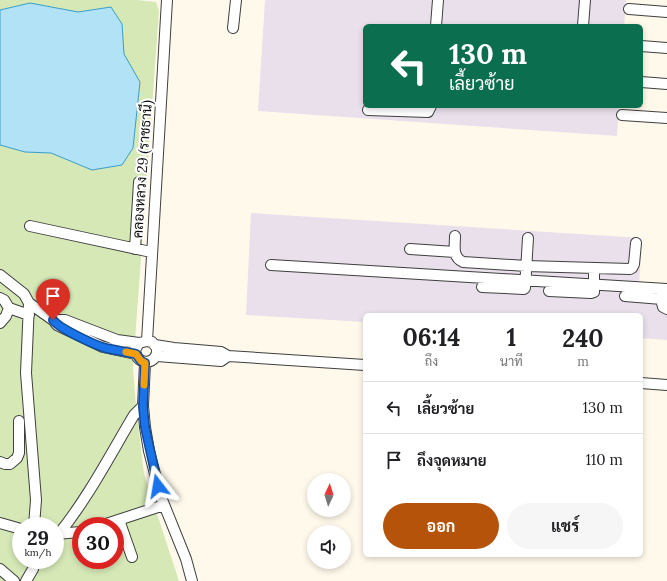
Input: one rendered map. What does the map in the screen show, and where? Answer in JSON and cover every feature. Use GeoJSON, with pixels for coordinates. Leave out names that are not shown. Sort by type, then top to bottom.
{"type":"FeatureCollection","features":[{"type":"Feature","properties":{"kind":"street","name":"คลองหลวง 29 (ราชธานี)"},"geometry":{"type":"LineString","coordinates":[[147,343],[151,252],[167,0]]}},
{"type":"Feature","properties":{"kind":"street"},"geometry":{"type":"LineString","coordinates":[[233,28],[236,0]]}},
{"type":"Feature","properties":{"kind":"street"},"geometry":{"type":"LineString","coordinates":[[436,24],[438,0]]}},
{"type":"Feature","properties":{"kind":"street"},"geometry":{"type":"LineString","coordinates":[[583,24],[585,0]]}},
{"type":"Feature","properties":{"kind":"street"},"geometry":{"type":"LineString","coordinates":[[628,9],[667,12]]}},
{"type":"Feature","properties":{"kind":"street"},"geometry":{"type":"LineString","coordinates":[[643,46],[667,48]]}},
{"type":"Feature","properties":{"kind":"street"},"geometry":{"type":"LineString","coordinates":[[643,82],[667,84]]}},
{"type":"Feature","properties":{"kind":"street"},"geometry":{"type":"LineString","coordinates":[[368,110],[428,112],[429,108]]}},
{"type":"Feature","properties":{"kind":"street"},"geometry":{"type":"LineString","coordinates":[[622,115],[667,118]]}},
{"type":"Feature","properties":{"kind":"street"},"geometry":{"type":"LineString","coordinates":[[135,249],[139,182]]}},
{"type":"Feature","properties":{"kind":"street"},"geometry":{"type":"LineString","coordinates":[[30,226],[151,252]]}},
{"type":"Feature","properties":{"kind":"street"},"geometry":{"type":"LineString","coordinates":[[455,236],[455,252],[458,260],[463,262],[526,266],[632,268],[636,243]]}},
{"type":"Feature","properties":{"kind":"street"},"geometry":{"type":"LineString","coordinates":[[482,287],[525,288],[528,238]]}},
{"type":"Feature","properties":{"kind":"street"},"geometry":{"type":"LineString","coordinates":[[410,249],[455,252]]}},
{"type":"Feature","properties":{"kind":"street"},"geometry":{"type":"LineString","coordinates":[[462,276],[463,262]]}},
{"type":"Feature","properties":{"kind":"street"},"geometry":{"type":"LineString","coordinates":[[271,264],[595,285],[664,292]]}},
{"type":"Feature","properties":{"kind":"street"},"geometry":{"type":"LineString","coordinates":[[549,291],[591,294],[595,291],[594,268]]}},
{"type":"Feature","properties":{"kind":"street"},"geometry":{"type":"LineString","coordinates":[[0,275],[24,294],[29,303],[53,320],[57,325],[104,347],[136,354],[141,361],[145,363],[150,362],[157,356],[221,361],[228,356]]}},
{"type":"Feature","properties":{"kind":"street"},"geometry":{"type":"LineString","coordinates":[[625,296],[664,292]]}},
{"type":"Feature","properties":{"kind":"street"},"geometry":{"type":"LineString","coordinates":[[664,292],[663,307],[667,309]]}},
{"type":"Feature","properties":{"kind":"street"},"geometry":{"type":"LineString","coordinates":[[0,298],[4,300],[8,308],[6,316],[0,323]]}},
{"type":"Feature","properties":{"kind":"street"},"geometry":{"type":"LineString","coordinates":[[29,303],[26,373],[36,500],[35,517]]}},
{"type":"Feature","properties":{"kind":"street"},"geometry":{"type":"LineString","coordinates":[[8,308],[29,316]]}},
{"type":"Feature","properties":{"kind":"street"},"geometry":{"type":"LineString","coordinates":[[53,320],[65,320],[117,340],[174,348],[221,352],[228,356],[363,365]]}},
{"type":"Feature","properties":{"kind":"street"},"geometry":{"type":"LineString","coordinates":[[136,354],[137,346],[147,343]]}},
{"type":"Feature","properties":{"kind":"street"},"geometry":{"type":"LineString","coordinates":[[147,343],[157,352],[157,356]]}},
{"type":"Feature","properties":{"kind":"street"},"geometry":{"type":"LineString","coordinates":[[145,363],[143,406],[149,451],[161,497],[186,559],[192,581]]}},
{"type":"Feature","properties":{"kind":"street"},"geometry":{"type":"LineString","coordinates":[[643,383],[667,385]]}},
{"type":"Feature","properties":{"kind":"street"},"geometry":{"type":"LineString","coordinates":[[64,525],[83,501],[134,415],[143,406]]}},
{"type":"Feature","properties":{"kind":"street"},"geometry":{"type":"LineString","coordinates":[[0,462],[10,464],[17,458],[20,446],[19,421]]}},
{"type":"Feature","properties":{"kind":"street"},"geometry":{"type":"LineString","coordinates":[[124,518],[164,505]]}},
{"type":"Feature","properties":{"kind":"street"},"geometry":{"type":"LineString","coordinates":[[0,522],[12,526]]}},
{"type":"Feature","properties":{"kind":"street"},"geometry":{"type":"LineString","coordinates":[[124,534],[132,557]]}},
{"type":"Feature","properties":{"kind":"street"},"geometry":{"type":"LineString","coordinates":[[0,569],[14,581]]}},
{"type":"Feature","properties":{"kind":"street"},"geometry":{"type":"LineString","coordinates":[[26,581],[33,569]]}},
{"type":"Feature","properties":{"kind":"shaded area"},"geometry":{"type":"Polygon","coordinates":[[[265,0],[626,0],[624,24],[363,24],[363,108],[619,108],[617,136],[258,111],[265,0]]]}},
{"type":"Feature","properties":{"kind":"shaded area"},"geometry":{"type":"Polygon","coordinates":[[[251,213],[642,238],[639,285],[667,287],[667,340],[643,338],[643,313],[363,313],[363,322],[246,315],[251,213]]]}},
{"type":"Feature","properties":{"kind":"green space"},"geometry":{"type":"Polygon","coordinates":[[[0,0],[137,0],[156,2],[159,11],[133,368],[144,474],[179,581],[0,581],[0,0]]]}},
{"type":"Feature","properties":{"kind":"water"},"geometry":{"type":"Polygon","coordinates":[[[30,3],[78,12],[111,7],[122,24],[124,54],[140,82],[133,148],[122,165],[92,170],[51,153],[25,152],[0,145],[0,10],[30,3]]]}},
{"type":"Feature","properties":{"kind":"slow traffic"},"geometry":{"type":"LineString","coordinates":[[126,352],[136,354],[137,358],[145,363],[144,385]]}},
{"type":"Feature","properties":{"kind":"route"},"geometry":{"type":"LineString","coordinates":[[53,320],[57,325],[70,332],[104,347],[136,354],[137,358],[145,363],[143,406],[145,427],[149,451],[158,486]]}}]}
